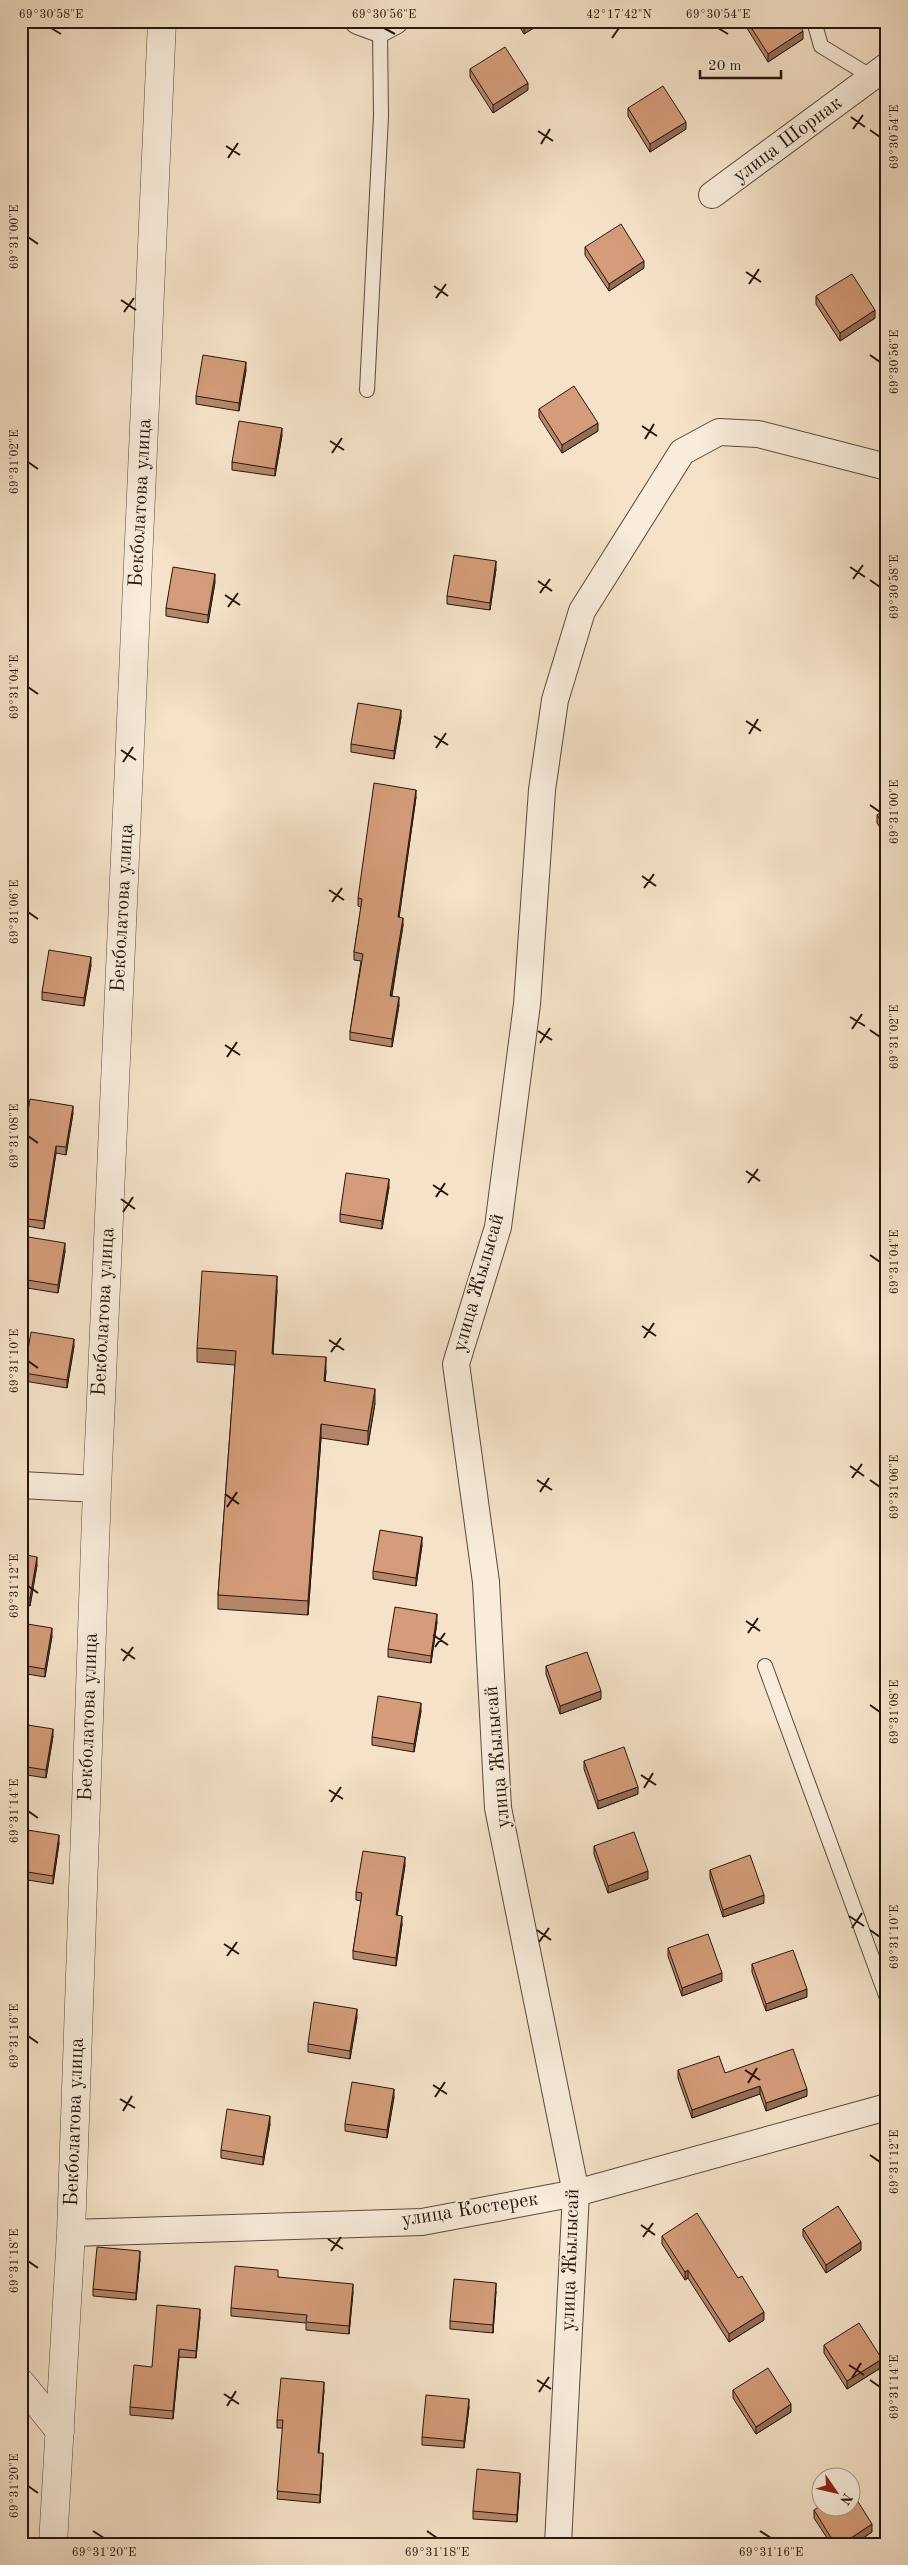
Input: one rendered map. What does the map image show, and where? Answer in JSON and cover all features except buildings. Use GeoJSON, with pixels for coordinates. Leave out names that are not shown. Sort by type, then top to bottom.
{"type":"FeatureCollection","features":[{"type":"Feature","properties":{"kind":"street","name":"Бекболатова улица"},"geometry":{"type":"LineString","coordinates":[[53,2544],[71,2233],[96,1489],[162,21]]}},
{"type":"Feature","properties":{"kind":"street","name":"улица Шорнак"},"geometry":{"type":"LineString","coordinates":[[712,195],[879,72]]}},
{"type":"Feature","properties":{"kind":"street","name":"улица Жылысай"},"geometry":{"type":"LineString","coordinates":[[558,2544],[576,2193],[498,1808],[486,1582],[456,1364],[498,1227],[527,1004],[542,790],[555,700],[582,611],[682,452],[719,432],[758,434],[887,467]]}},
{"type":"Feature","properties":{"kind":"street"},"geometry":{"type":"LineString","coordinates":[[21,1485],[96,1489]]}},
{"type":"Feature","properties":{"kind":"street","name":"улица Костерек"},"geometry":{"type":"LineString","coordinates":[[71,2233],[422,2222],[576,2193],[887,2107]]}},
{"type":"Feature","properties":{"kind":"street"},"geometry":{"type":"LineString","coordinates":[[21,2383],[60,2431]]}},
{"type":"Feature","properties":{"kind":"lane"},"geometry":{"type":"LineString","coordinates":[[814,21],[821,46],[879,72]]}},
{"type":"Feature","properties":{"kind":"lane"},"geometry":{"type":"LineString","coordinates":[[367,390],[381,116],[378,24]]}},
{"type":"Feature","properties":{"kind":"lane"},"geometry":{"type":"LineString","coordinates":[[765,1666],[887,1998]]}}]}
